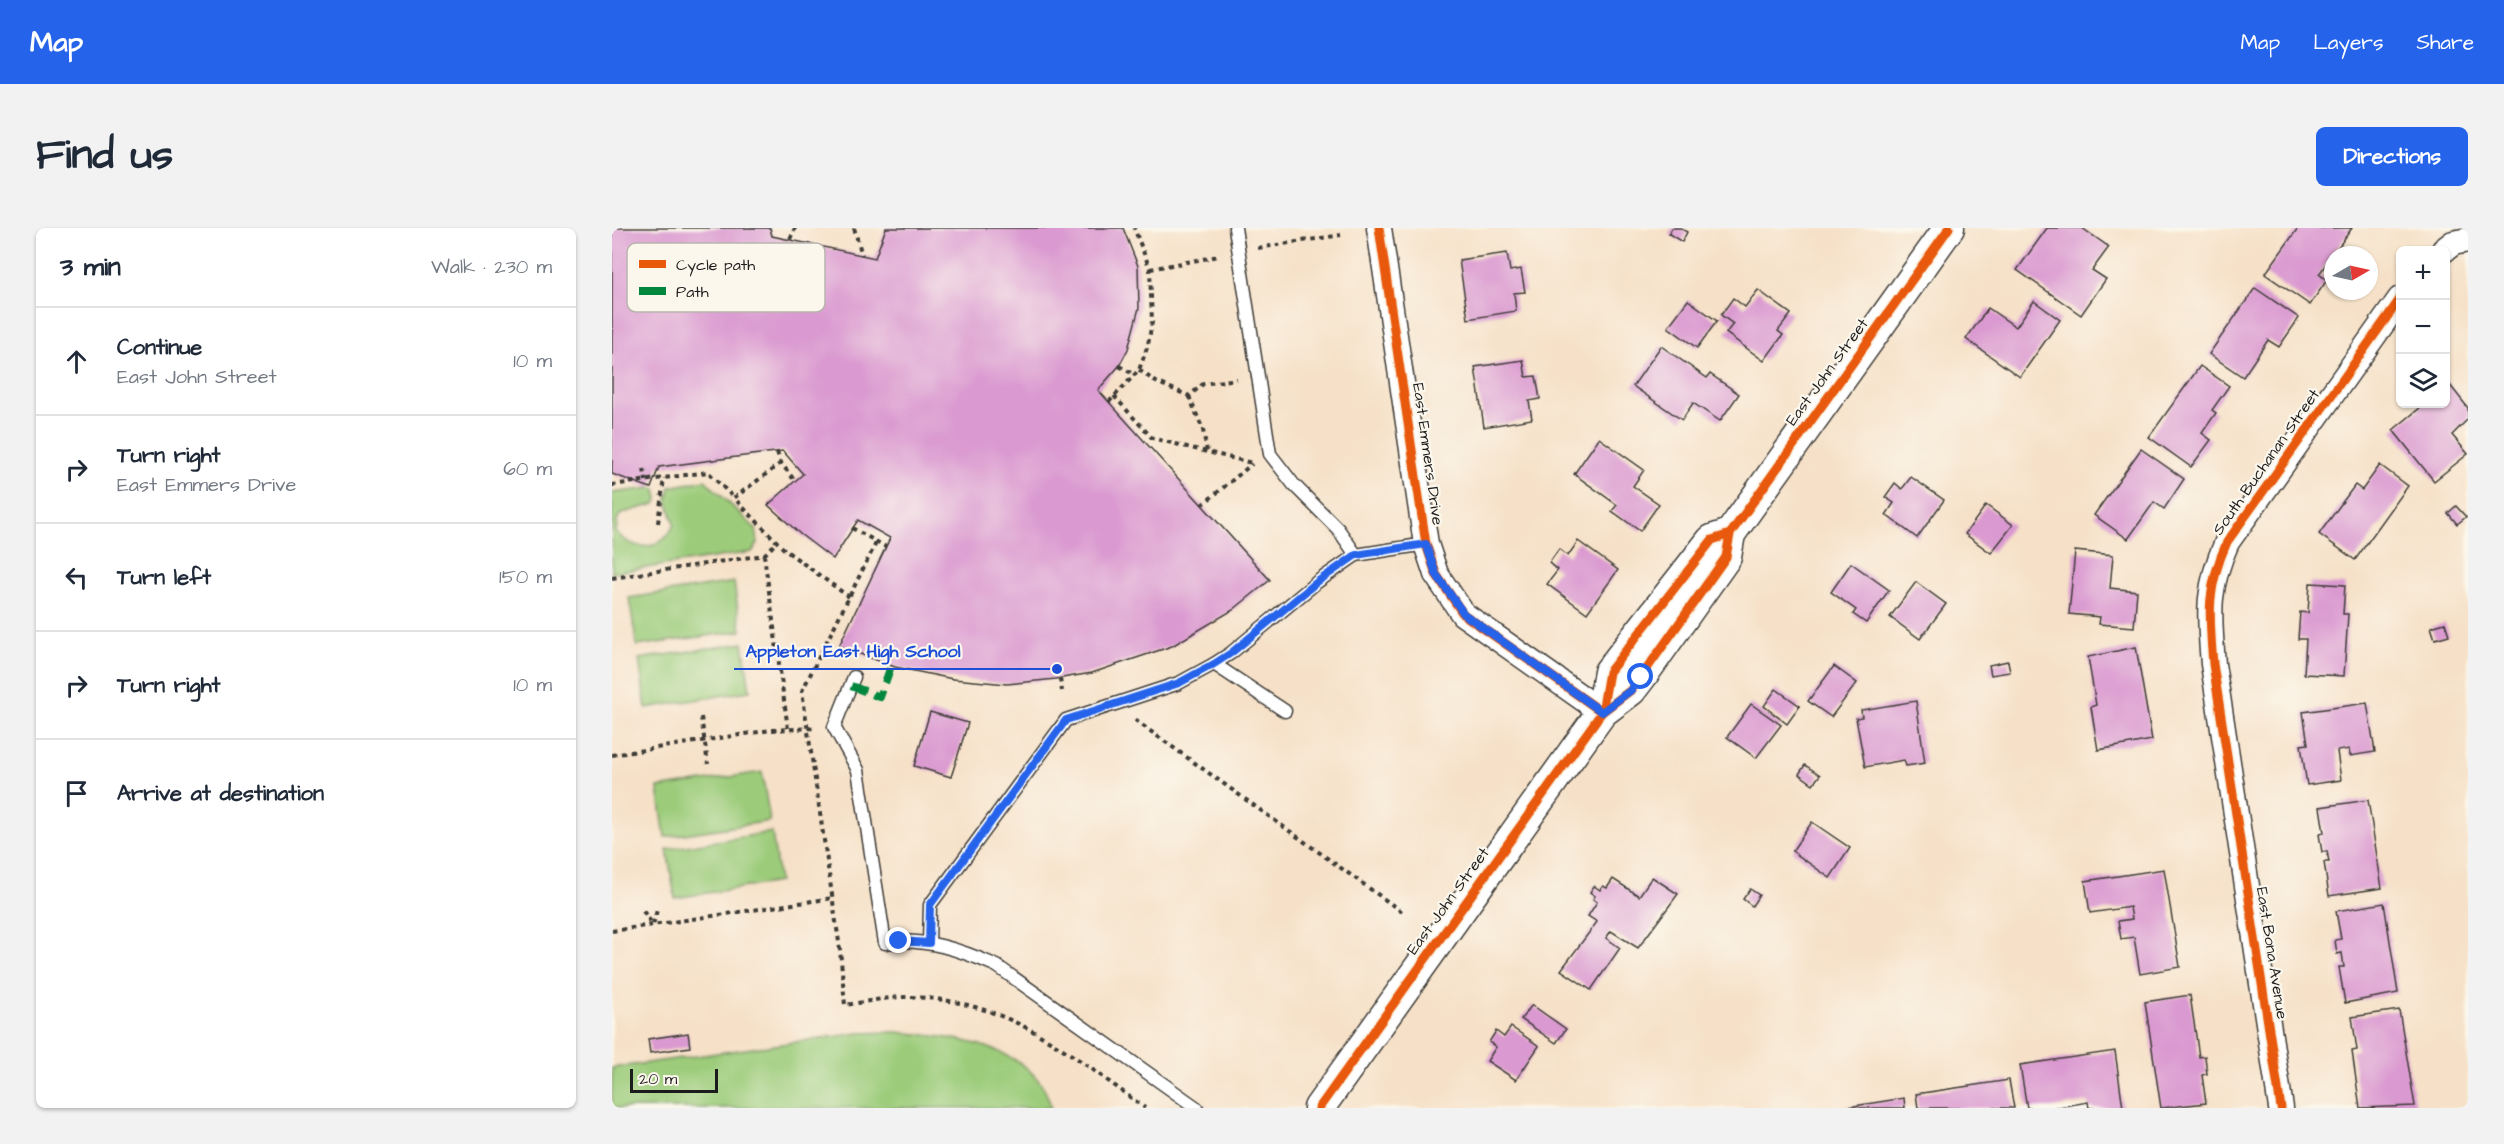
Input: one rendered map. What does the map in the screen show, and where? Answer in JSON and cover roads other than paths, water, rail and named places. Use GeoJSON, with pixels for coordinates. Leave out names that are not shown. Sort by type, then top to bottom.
{"type":"FeatureCollection","features":[{"type":"Feature","properties":{"kind":"street","name":"East Emmers Drive"},"geometry":{"type":"LineString","coordinates":[[1379,228],[1426,544],[1436,574],[1464,614],[1602,712]]}},
{"type":"Feature","properties":{"kind":"street","name":"East John Street"},"geometry":{"type":"LineString","coordinates":[[1319,1108],[1602,712],[1631,690],[1641,677],[1726,557],[1730,534],[1949,228]]}},
{"type":"Feature","properties":{"kind":"street"},"geometry":{"type":"LineString","coordinates":[[2449,246],[2468,240]]}},
{"type":"Feature","properties":{"kind":"street","name":"South Buchanan Street"},"geometry":{"type":"LineString","coordinates":[[2235,803],[2211,644],[2209,615],[2214,571],[2227,542],[2399,300]]}},
{"type":"Feature","properties":{"kind":"street","name":"East Bona Avenue"},"geometry":{"type":"LineString","coordinates":[[2235,803],[2281,1108]]}},
{"type":"Feature","properties":{"kind":"lane"},"geometry":{"type":"LineString","coordinates":[[1235,228],[1270,454],[1294,484],[1338,529],[1356,555]]}},
{"type":"Feature","properties":{"kind":"lane"},"geometry":{"type":"LineString","coordinates":[[929,943],[930,905],[1066,720],[1179,683],[1214,664],[1231,653],[1317,582],[1356,555],[1426,544]]}},
{"type":"Feature","properties":{"kind":"lane"},"geometry":{"type":"LineString","coordinates":[[1214,664],[1285,711]]}},
{"type":"Feature","properties":{"kind":"lane"},"geometry":{"type":"LineString","coordinates":[[854,677],[834,727],[858,770],[885,943],[929,943],[963,951],[997,966],[1197,1108]]}},
{"type":"Feature","properties":{"kind":"place","name":"Appleton East High School"},"geometry":{"type":"Point","coordinates":[1057,669]}}]}
